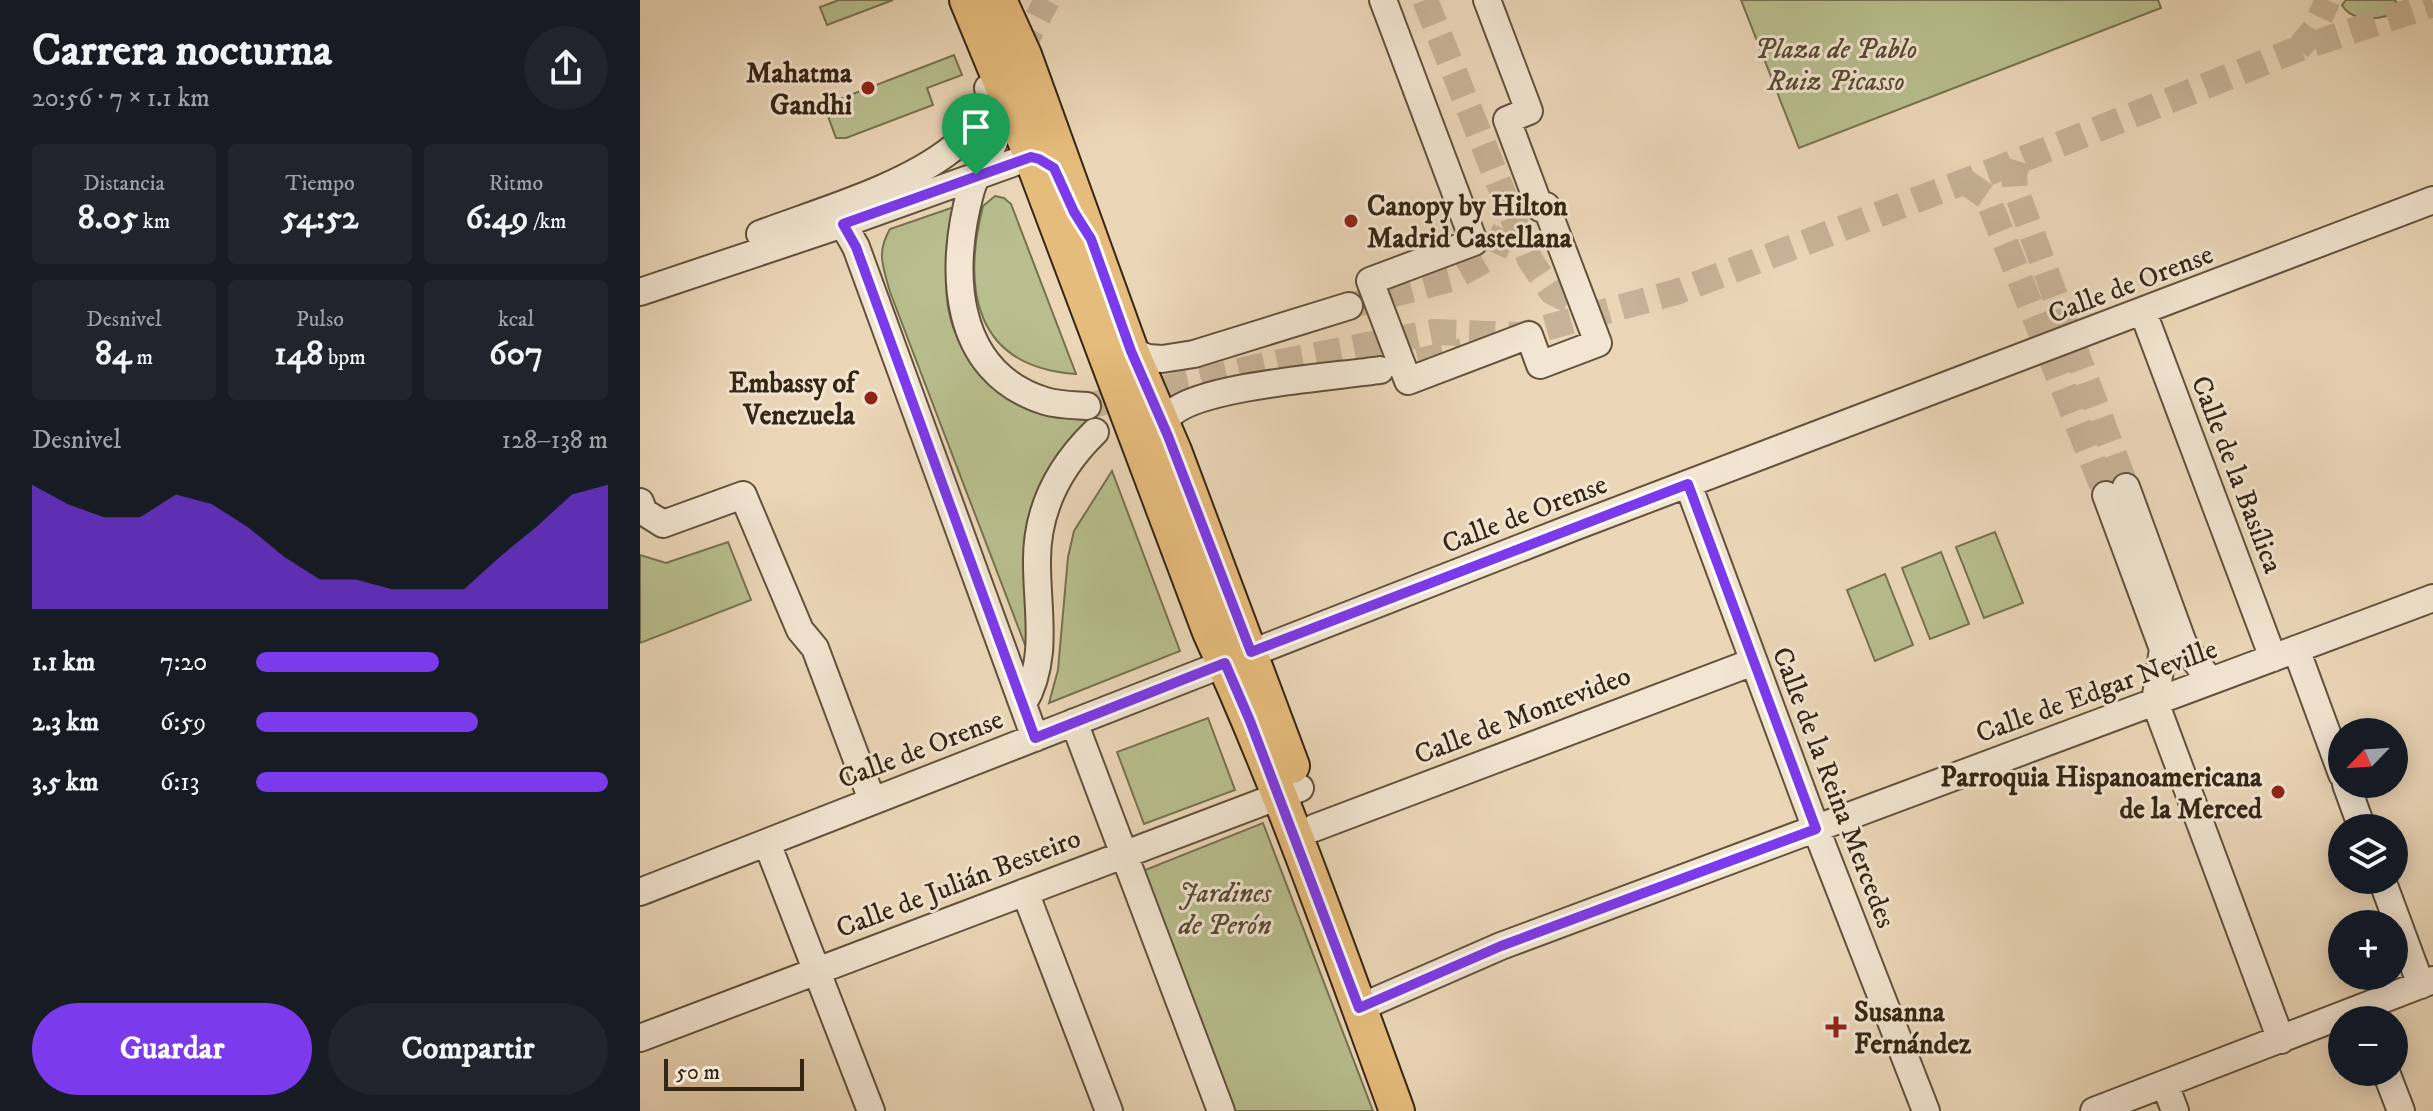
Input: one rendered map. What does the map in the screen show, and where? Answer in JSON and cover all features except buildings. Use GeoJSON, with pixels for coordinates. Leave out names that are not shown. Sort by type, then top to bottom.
{"type":"FeatureCollection","features":[{"type":"Feature","properties":{"kind":"main road"},"geometry":{"type":"LineString","coordinates":[[981,7],[1031,157],[1210,632],[1238,658]]}},
{"type":"Feature","properties":{"kind":"main road"},"geometry":{"type":"LineString","coordinates":[[981,7],[1024,55],[1131,351],[1165,428],[1238,658],[1369,1004],[1420,1111]]}},
{"type":"Feature","properties":{"kind":"main road"},"geometry":{"type":"LineString","coordinates":[[1289,792],[1314,828],[1369,1004],[1397,1111]]}},
{"type":"Feature","properties":{"kind":"street"},"geometry":{"type":"LineString","coordinates":[[1383,0],[1474,242],[1370,281],[1408,381],[1529,335],[1540,365],[1598,343],[1546,206],[1540,208],[1507,120],[1529,111],[1487,0]]}},
{"type":"Feature","properties":{"kind":"street"},"geometry":{"type":"LineString","coordinates":[[981,7],[989,93],[998,121],[996,141],[976,175],[970,193],[959,267],[961,306],[966,324],[985,359],[1010,383],[1046,401],[1087,406]]}},
{"type":"Feature","properties":{"kind":"street"},"geometry":{"type":"LineString","coordinates":[[642,291],[700,257],[908,176],[953,148]]}},
{"type":"Feature","properties":{"kind":"street"},"geometry":{"type":"LineString","coordinates":[[642,291],[1031,157],[1054,168],[1074,212],[1091,239]]}},
{"type":"Feature","properties":{"kind":"street","name":"Calle de Orense"},"geometry":{"type":"LineString","coordinates":[[640,892],[1688,484],[2433,200]]}},
{"type":"Feature","properties":{"kind":"street"},"geometry":{"type":"LineString","coordinates":[[843,224],[856,247],[1035,738]]}},
{"type":"Feature","properties":{"kind":"street"},"geometry":{"type":"LineString","coordinates":[[1131,351],[1148,358],[1162,359],[1194,354],[1349,306]]}},
{"type":"Feature","properties":{"kind":"street","name":"Calle de la Basílica"},"geometry":{"type":"LineString","coordinates":[[2143,312],[2284,654],[2328,745]]}},
{"type":"Feature","properties":{"kind":"street"},"geometry":{"type":"LineString","coordinates":[[1165,428],[1174,411],[1223,392],[1380,370]]}},
{"type":"Feature","properties":{"kind":"street"},"geometry":{"type":"LineString","coordinates":[[1023,704],[1036,670],[1040,642],[1037,560],[1041,523],[1049,495],[1064,467],[1095,432]]}},
{"type":"Feature","properties":{"kind":"street","name":"Calle de la Reina Mercedes"},"geometry":{"type":"LineString","coordinates":[[1688,484],[1816,829],[1926,1111]]}},
{"type":"Feature","properties":{"kind":"street"},"geometry":{"type":"LineString","coordinates":[[2210,681],[2183,643],[2116,491],[2163,649],[2155,702],[2281,1040]]}},
{"type":"Feature","properties":{"kind":"street"},"geometry":{"type":"LineString","coordinates":[[640,502],[644,512],[663,524],[743,495],[800,630],[815,648],[872,800]]}},
{"type":"Feature","properties":{"kind":"street","name":"Calle de Edgar Neville"},"geometry":{"type":"LineString","coordinates":[[1369,1004],[1501,946],[2433,598]]}},
{"type":"Feature","properties":{"kind":"street","name":"Calle de Montevideo"},"geometry":{"type":"LineString","coordinates":[[1314,828],[1753,662]]}},
{"type":"Feature","properties":{"kind":"street"},"geometry":{"type":"LineString","coordinates":[[1074,722],[1221,1111]]}},
{"type":"Feature","properties":{"kind":"street","name":"Calle de Julián Besteiro"},"geometry":{"type":"LineString","coordinates":[[640,1038],[1289,792]]}},
{"type":"Feature","properties":{"kind":"street"},"geometry":{"type":"LineString","coordinates":[[767,843],[871,1111]]}},
{"type":"Feature","properties":{"kind":"street"},"geometry":{"type":"LineString","coordinates":[[1025,892],[1109,1111]]}},
{"type":"Feature","properties":{"kind":"street"},"geometry":{"type":"LineString","coordinates":[[2381,1006],[2427,982],[2388,894]]}},
{"type":"Feature","properties":{"kind":"street"},"geometry":{"type":"LineString","coordinates":[[2094,1111],[2281,1040],[2328,1026]]}},
{"type":"Feature","properties":{"kind":"street"},"geometry":{"type":"LineString","coordinates":[[2165,1084],[2175,1111]]}},
{"type":"Feature","properties":{"kind":"street"},"geometry":{"type":"LineString","coordinates":[[2391,1086],[2401,1111]]}},
{"type":"Feature","properties":{"kind":"green space"},"geometry":{"type":"Polygon","coordinates":[[[839,0],[893,0],[827,25],[820,7],[839,0]]]}},
{"type":"Feature","properties":{"kind":"green space","name":"Plaza de Pablo Ruiz Picasso"},"geometry":{"type":"Polygon","coordinates":[[[1741,0],[2158,0],[2161,8],[1799,148],[1741,0]]]}},
{"type":"Feature","properties":{"kind":"green space"},"geometry":{"type":"Polygon","coordinates":[[[2346,0],[2394,0],[2405,10],[2389,16],[2362,18],[2348,12],[2342,5],[2346,0]]]}},
{"type":"Feature","properties":{"kind":"green space"},"geometry":{"type":"Polygon","coordinates":[[[954,55],[962,75],[927,88],[933,105],[846,138],[836,138],[824,105],[954,55]]]}},
{"type":"Feature","properties":{"kind":"green space"},"geometry":{"type":"Polygon","coordinates":[[[995,196],[1011,204],[1076,374],[1042,368],[1015,356],[996,340],[983,318],[976,294],[974,266],[983,206],[995,196]]]}},
{"type":"Feature","properties":{"kind":"green space"},"geometry":{"type":"Polygon","coordinates":[[[954,207],[947,265],[947,300],[958,339],[968,357],[994,388],[1029,410],[1053,417],[1092,418],[1064,446],[1045,477],[1032,508],[1027,650],[883,267],[883,245],[890,229],[954,207]]]}},
{"type":"Feature","properties":{"kind":"green space"},"geometry":{"type":"Polygon","coordinates":[[[1112,471],[1180,651],[1049,703],[1058,670],[1068,557],[1074,531],[1112,471]]]}},
{"type":"Feature","properties":{"kind":"green space"},"geometry":{"type":"Polygon","coordinates":[[[1995,532],[2023,603],[1984,618],[1956,547],[1995,532]]]}},
{"type":"Feature","properties":{"kind":"green space"},"geometry":{"type":"Polygon","coordinates":[[[728,542],[751,600],[640,643],[640,555],[666,563],[728,542]]]}},
{"type":"Feature","properties":{"kind":"green space"},"geometry":{"type":"Polygon","coordinates":[[[1941,552],[1969,624],[1930,639],[1902,568],[1941,552]]]}},
{"type":"Feature","properties":{"kind":"green space"},"geometry":{"type":"Polygon","coordinates":[[[1885,574],[1913,645],[1875,661],[1847,590],[1885,574]]]}},
{"type":"Feature","properties":{"kind":"green space"},"geometry":{"type":"Polygon","coordinates":[[[1208,718],[1235,790],[1144,824],[1117,752],[1208,718]]]}},
{"type":"Feature","properties":{"kind":"green space","name":"Jardines de Perón"},"geometry":{"type":"Polygon","coordinates":[[[1263,823],[1373,1111],[1235,1111],[1140,872],[1263,823]]]}},
{"type":"Feature","properties":{"kind":"tunnel"},"geometry":{"type":"LineString","coordinates":[[953,148],[1010,71],[1047,0]]}},
{"type":"Feature","properties":{"kind":"tunnel"},"geometry":{"type":"LineString","coordinates":[[1425,0],[1530,260],[1552,292],[1598,314]]}},
{"type":"Feature","properties":{"kind":"tunnel"},"geometry":{"type":"LineString","coordinates":[[2298,49],[2314,30],[2328,0]]}},
{"type":"Feature","properties":{"kind":"tunnel"},"geometry":{"type":"LineString","coordinates":[[1087,406],[1261,366],[1434,332],[1520,335],[1676,292],[2018,161],[2298,49],[2433,4]]}},
{"type":"Feature","properties":{"kind":"tunnel"},"geometry":{"type":"LineString","coordinates":[[2018,161],[2014,174],[2015,188],[2126,487]]}},
{"type":"Feature","properties":{"kind":"tunnel"},"geometry":{"type":"LineString","coordinates":[[1964,181],[1987,197],[2106,495]]}},
{"type":"Feature","properties":{"kind":"tunnel"},"geometry":{"type":"LineString","coordinates":[[1349,306],[1451,279],[1493,255],[1512,216]]}},
{"type":"Feature","properties":{"kind":"tunnel"},"geometry":{"type":"LineString","coordinates":[[1380,370],[1462,351]]}},
{"type":"Feature","properties":{"kind":"place","name":"Mahatma Gandhi"},"geometry":{"type":"Point","coordinates":[868,88]}},
{"type":"Feature","properties":{"kind":"place","name":"Canopy by Hilton Madrid Castellana"},"geometry":{"type":"Point","coordinates":[1351,221]}},
{"type":"Feature","properties":{"kind":"place","name":"Embassy of Venezuela"},"geometry":{"type":"Point","coordinates":[871,398]}},
{"type":"Feature","properties":{"kind":"place","name":"Parroquia Hispanoamericana de la Merced"},"geometry":{"type":"Point","coordinates":[2278,792]}},
{"type":"Feature","properties":{"kind":"place","name":"Susanna Fernández"},"geometry":{"type":"Point","coordinates":[1836,1027]}},
{"type":"Feature","properties":{"kind":"route"},"geometry":{"type":"LineString","coordinates":[[1031,157],[1048,163],[1059,176],[1074,212],[1091,239],[1145,388],[1168,436],[1251,652],[1688,484],[1816,829],[1501,946],[1359,1008],[1288,818],[1225,663],[1035,738],[856,247],[843,224],[976,175],[1031,157]]}}]}
